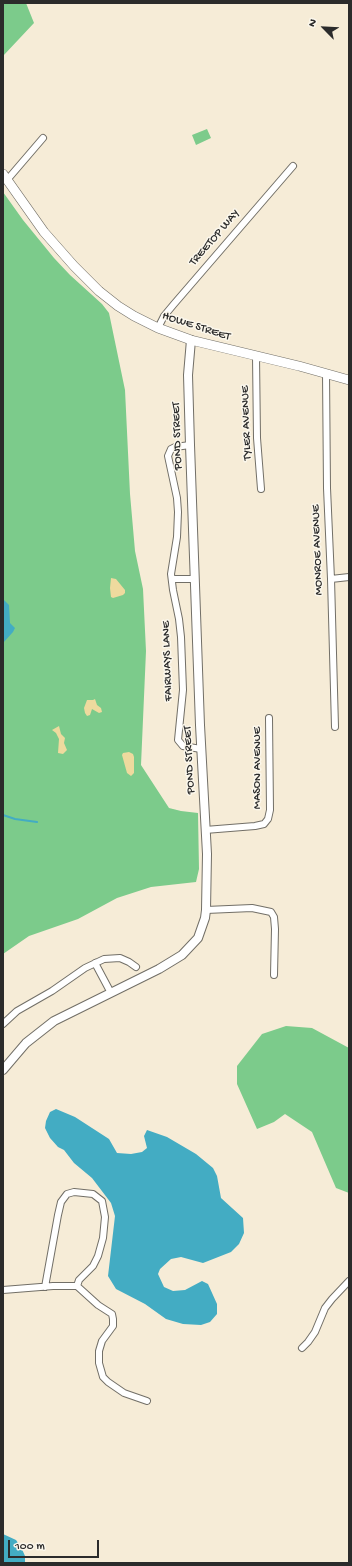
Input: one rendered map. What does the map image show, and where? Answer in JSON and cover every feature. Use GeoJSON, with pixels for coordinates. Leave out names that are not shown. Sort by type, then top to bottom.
{"type":"FeatureCollection","features":[{"type":"Feature","properties":{"kind":"main road","name":"HOWE STREET"},"geometry":{"type":"LineString","coordinates":[[5,177],[48,237],[88,281],[118,306],[158,328],[191,340],[349,380]]}},
{"type":"Feature","properties":{"kind":"street"},"geometry":{"type":"LineString","coordinates":[[5,177],[32,153],[43,138]]}},
{"type":"Feature","properties":{"kind":"street","name":"TREETOP WAY"},"geometry":{"type":"LineString","coordinates":[[158,328],[164,316],[293,166]]}},
{"type":"Feature","properties":{"kind":"street","name":"POND STREET"},"geometry":{"type":"LineString","coordinates":[[3,1070],[22,1047],[54,1021],[175,960],[194,944],[201,931],[206,910],[205,830],[190,445],[188,368],[191,340]]}},
{"type":"Feature","properties":{"kind":"street","name":"TYLER AVENUE"},"geometry":{"type":"LineString","coordinates":[[256,356],[261,489]]}},
{"type":"Feature","properties":{"kind":"street","name":"MONROE AVENUE"},"geometry":{"type":"LineString","coordinates":[[326,373],[326,485],[331,579],[335,727]]}},
{"type":"Feature","properties":{"kind":"street","name":"FAIRWAYS LANE"},"geometry":{"type":"LineString","coordinates":[[190,445],[175,447],[171,449],[168,456],[177,498],[178,512],[177,537],[172,566],[172,579],[181,637],[183,690],[178,740],[184,746],[201,748]]}},
{"type":"Feature","properties":{"kind":"street"},"geometry":{"type":"LineString","coordinates":[[331,579],[349,577]]}},
{"type":"Feature","properties":{"kind":"street"},"geometry":{"type":"LineString","coordinates":[[172,579],[195,579]]}},
{"type":"Feature","properties":{"kind":"street","name":"MASON AVENUE"},"geometry":{"type":"LineString","coordinates":[[205,830],[255,826],[264,824],[268,819],[270,810],[269,718]]}},
{"type":"Feature","properties":{"kind":"street"},"geometry":{"type":"LineString","coordinates":[[206,910],[252,908],[271,912],[274,917],[275,929],[274,975]]}},
{"type":"Feature","properties":{"kind":"street"},"geometry":{"type":"LineString","coordinates":[[3,1024],[17,1012],[95,963],[104,959],[115,957],[136,966]]}},
{"type":"Feature","properties":{"kind":"street"},"geometry":{"type":"LineString","coordinates":[[95,963],[111,993]]}},
{"type":"Feature","properties":{"kind":"street"},"geometry":{"type":"LineString","coordinates":[[45,1287],[61,1202],[66,1194],[74,1192],[93,1194],[102,1201],[105,1217],[98,1256],[92,1266],[79,1280],[77,1286]]}},
{"type":"Feature","properties":{"kind":"street"},"geometry":{"type":"LineString","coordinates":[[302,1348],[315,1332],[325,1308],[349,1281]]}},
{"type":"Feature","properties":{"kind":"street"},"geometry":{"type":"LineString","coordinates":[[3,1290],[77,1286],[98,1306],[112,1314],[113,1326],[102,1341],[99,1352],[99,1363],[103,1377],[124,1393],[147,1401]]}},
{"type":"Feature","properties":{"kind":"green space"},"geometry":{"type":"Polygon","coordinates":[[[3,3],[26,3],[34,23],[3,56],[3,3]]]}},
{"type":"Feature","properties":{"kind":"green space"},"geometry":{"type":"Polygon","coordinates":[[[207,129],[211,138],[196,145],[192,135],[207,129]]]}},
{"type":"Feature","properties":{"kind":"green space"},"geometry":{"type":"Polygon","coordinates":[[[3,192],[23,220],[54,258],[70,275],[102,304],[109,313],[125,390],[130,494],[135,551],[143,589],[146,651],[141,765],[169,808],[198,813],[199,869],[196,882],[151,887],[117,898],[78,919],[29,936],[3,954],[3,192]]]}},
{"type":"Feature","properties":{"kind":"green space"},"geometry":{"type":"Polygon","coordinates":[[[286,1026],[312,1028],[349,1048],[349,1193],[336,1188],[312,1132],[285,1114],[274,1122],[257,1129],[237,1084],[237,1066],[262,1034],[286,1026]]]}},
{"type":"Feature","properties":{"kind":"sand"},"geometry":{"type":"Polygon","coordinates":[[[111,578],[116,579],[125,590],[123,595],[113,598],[111,597],[111,578]]]}},
{"type":"Feature","properties":{"kind":"sand"},"geometry":{"type":"Polygon","coordinates":[[[95,699],[102,712],[99,713],[92,709],[90,715],[87,716],[84,708],[87,700],[95,699]]]}},
{"type":"Feature","properties":{"kind":"sand"},"geometry":{"type":"Polygon","coordinates":[[[59,726],[61,734],[65,738],[64,743],[67,750],[63,754],[58,753],[59,739],[56,733],[52,730],[59,726]]]}},
{"type":"Feature","properties":{"kind":"sand"},"geometry":{"type":"Polygon","coordinates":[[[129,752],[133,754],[134,757],[134,773],[131,776],[127,773],[122,755],[123,753],[129,752]]]}},
{"type":"Feature","properties":{"kind":"water"},"geometry":{"type":"Polygon","coordinates":[[[3,599],[9,605],[10,623],[15,628],[3,643],[3,599]]]}},
{"type":"Feature","properties":{"kind":"water"},"geometry":{"type":"Polygon","coordinates":[[[56,1109],[75,1117],[109,1139],[117,1153],[131,1154],[142,1152],[147,1148],[144,1136],[147,1130],[167,1137],[196,1154],[213,1168],[217,1176],[221,1198],[243,1218],[244,1233],[239,1244],[231,1252],[203,1263],[181,1257],[171,1259],[160,1269],[158,1274],[164,1287],[173,1291],[185,1290],[202,1281],[208,1284],[217,1304],[217,1314],[210,1322],[201,1325],[183,1324],[166,1319],[145,1304],[116,1289],[108,1276],[115,1216],[111,1203],[92,1178],[74,1163],[64,1150],[58,1147],[50,1138],[45,1128],[46,1121],[50,1112],[56,1109]]]}},
{"type":"Feature","properties":{"kind":"water"},"geometry":{"type":"Polygon","coordinates":[[[3,1534],[16,1540],[25,1556],[25,1563],[3,1563],[3,1534]]]}},
{"type":"Feature","properties":{"kind":"waterway"},"geometry":{"type":"LineString","coordinates":[[3,815],[15,819],[37,822]]}}]}
